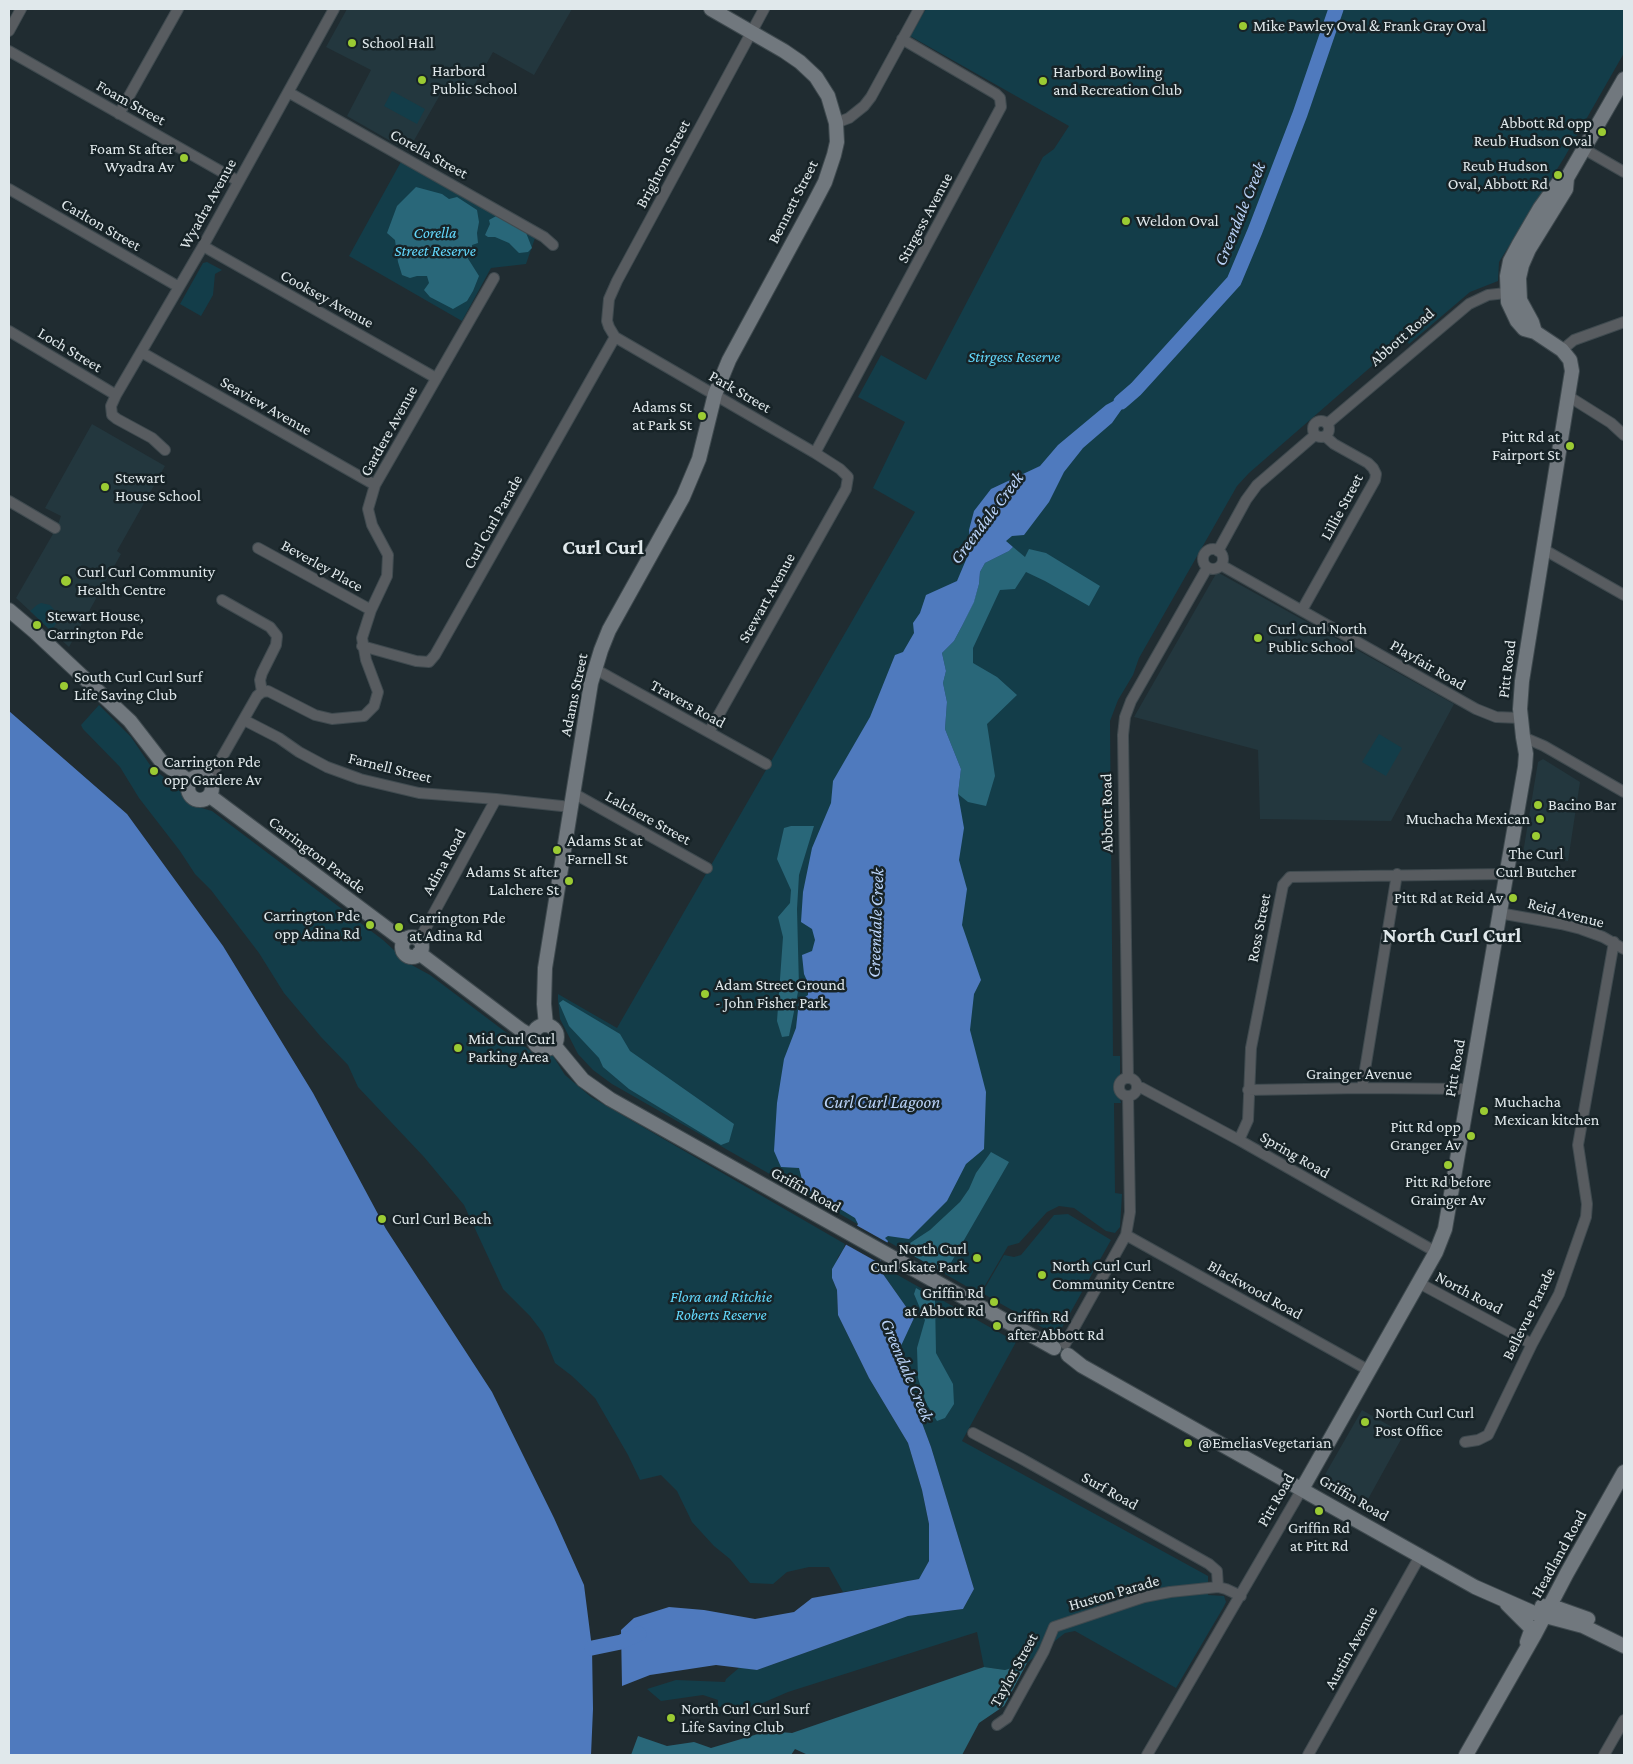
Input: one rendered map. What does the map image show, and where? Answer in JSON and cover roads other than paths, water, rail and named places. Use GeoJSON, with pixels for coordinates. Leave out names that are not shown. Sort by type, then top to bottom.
{"type":"FeatureCollection","features":[{"type":"Feature","properties":{"kind":"main road"},"geometry":{"type":"LineString","coordinates":[[711,9],[751,31],[800,62],[816,77],[828,96],[836,123]]}},
{"type":"Feature","properties":{"kind":"main road"},"geometry":{"type":"LineString","coordinates":[[1562,350],[1535,332],[1524,329],[1517,321],[1508,302],[1513,292],[1507,276],[1510,261],[1518,244],[1558,183],[1567,178],[1624,79]]}},
{"type":"Feature","properties":{"kind":"main road","name":"Bennett Street"},"geometry":{"type":"LineString","coordinates":[[715,394],[728,360],[825,182],[834,155],[836,123]]}},
{"type":"Feature","properties":{"kind":"main road","name":"Pitt Road"},"geometry":{"type":"LineString","coordinates":[[1302,1489],[1419,1283],[1436,1252],[1445,1229],[1525,767],[1526,754],[1520,718],[1522,681],[1568,396],[1571,365],[1568,356],[1562,350]]}},
{"type":"Feature","properties":{"kind":"main road","name":"Adams Street"},"geometry":{"type":"LineString","coordinates":[[546,1025],[544,1004],[545,968],[595,669],[609,630],[693,476],[715,394]]}},
{"type":"Feature","properties":{"kind":"main road"},"geometry":{"type":"LineString","coordinates":[[9,610],[130,721],[161,761],[190,782]]}},
{"type":"Feature","properties":{"kind":"main road"},"geometry":{"type":"LineString","coordinates":[[198,776],[209,780],[212,787],[210,796],[204,800],[194,799],[189,793],[190,782],[198,776]]}},
{"type":"Feature","properties":{"kind":"main road","name":"Carrington Parade"},"geometry":{"type":"LineString","coordinates":[[210,796],[414,945],[521,1030],[533,1037]]}},
{"type":"Feature","properties":{"kind":"main road"},"geometry":{"type":"LineString","coordinates":[[546,1025],[553,1028],[557,1035],[554,1045],[546,1049],[538,1047],[533,1037],[538,1027],[546,1025]]}},
{"type":"Feature","properties":{"kind":"main road","name":"Griffin Road"},"geometry":{"type":"LineString","coordinates":[[554,1045],[583,1080],[598,1091],[884,1254],[1062,1349],[1082,1366],[1475,1587],[1522,1606],[1583,1616],[1624,1638]]}},
{"type":"Feature","properties":{"kind":"main road","name":"Headland Road"},"geometry":{"type":"LineString","coordinates":[[1466,1755],[1624,1472]]}},
{"type":"Feature","properties":{"kind":"main road"},"geometry":{"type":"LineString","coordinates":[[1567,1573],[1561,1592],[1562,1598],[1566,1604],[1583,1616]]}},
{"type":"Feature","properties":{"kind":"main road","name":"Headland Road"},"geometry":{"type":"LineString","coordinates":[[1502,1599],[1530,1627],[1530,1634],[1523,1652]]}},
{"type":"Feature","properties":{"kind":"main road","name":"Griffin Road"},"geometry":{"type":"LineString","coordinates":[[1547,1611],[1624,1646]]}},
{"type":"Feature","properties":{"kind":"street"},"geometry":{"type":"LineString","coordinates":[[9,31],[21,9]]}},
{"type":"Feature","properties":{"kind":"street"},"geometry":{"type":"LineString","coordinates":[[119,114],[178,9]]}},
{"type":"Feature","properties":{"kind":"street","name":"Wyadra Avenue"},"geometry":{"type":"LineString","coordinates":[[164,450],[152,438],[117,420],[112,415],[111,406],[334,9]]}},
{"type":"Feature","properties":{"kind":"street","name":"Brighton Street"},"geometry":{"type":"LineString","coordinates":[[615,337],[607,321],[609,299],[614,287],[764,9]]}},
{"type":"Feature","properties":{"kind":"street"},"geometry":{"type":"LineString","coordinates":[[836,123],[849,118],[871,98],[919,9]]}},
{"type":"Feature","properties":{"kind":"street","name":"Stirgess Avenue"},"geometry":{"type":"LineString","coordinates":[[815,453],[1001,107],[1000,98],[996,94],[902,39]]}},
{"type":"Feature","properties":{"kind":"street","name":"Foam Street"},"geometry":{"type":"LineString","coordinates":[[9,51],[238,181]]}},
{"type":"Feature","properties":{"kind":"street","name":"Corella Street"},"geometry":{"type":"LineString","coordinates":[[288,92],[544,236],[553,245]]}},
{"type":"Feature","properties":{"kind":"street"},"geometry":{"type":"LineString","coordinates":[[1584,149],[1624,172]]}},
{"type":"Feature","properties":{"kind":"street","name":"Carlton Street"},"geometry":{"type":"LineString","coordinates":[[9,189],[179,287]]}},
{"type":"Feature","properties":{"kind":"street","name":"Cooksey Avenue"},"geometry":{"type":"LineString","coordinates":[[202,246],[436,378]]}},
{"type":"Feature","properties":{"kind":"street","name":"Gardere Avenue"},"geometry":{"type":"LineString","coordinates":[[362,646],[362,638],[371,610],[387,576],[388,555],[372,525],[368,509],[375,485],[494,278]]}},
{"type":"Feature","properties":{"kind":"street","name":"Abbott Road"},"geometry":{"type":"LineString","coordinates":[[1062,1349],[1126,1235],[1130,1212],[1128,1096],[1122,1094],[1119,1088],[1120,1083],[1128,1078],[1124,755],[1125,717],[1131,701],[1207,568],[1202,560],[1204,554],[1212,549],[1218,551],[1246,500],[1257,485],[1320,436],[1312,430],[1315,423],[1323,421],[1327,424],[1468,304],[1488,295],[1513,292]]}},
{"type":"Feature","properties":{"kind":"street"},"geometry":{"type":"LineString","coordinates":[[1562,350],[1574,340],[1624,322]]}},
{"type":"Feature","properties":{"kind":"street","name":"Loch Street"},"geometry":{"type":"LineString","coordinates":[[9,331],[116,395]]}},
{"type":"Feature","properties":{"kind":"street","name":"Park Street"},"geometry":{"type":"LineString","coordinates":[[615,337],[815,453],[840,469],[848,477]]}},
{"type":"Feature","properties":{"kind":"street","name":"Curl Curl Parade"},"geometry":{"type":"LineString","coordinates":[[362,646],[416,661],[429,662],[435,655],[615,337]]}},
{"type":"Feature","properties":{"kind":"street","name":"Seaview Avenue"},"geometry":{"type":"LineString","coordinates":[[142,352],[375,485]]}},
{"type":"Feature","properties":{"kind":"street"},"geometry":{"type":"LineString","coordinates":[[1568,396],[1611,423],[1624,435]]}},
{"type":"Feature","properties":{"kind":"street"},"geometry":{"type":"LineString","coordinates":[[1320,436],[1328,432],[1327,424]]}},
{"type":"Feature","properties":{"kind":"street","name":"Lillie Street"},"geometry":{"type":"LineString","coordinates":[[1302,610],[1375,480],[1376,474],[1368,463],[1320,436]]}},
{"type":"Feature","properties":{"kind":"street","name":"Stewart Avenue"},"geometry":{"type":"LineString","coordinates":[[708,732],[846,488],[848,477]]}},
{"type":"Feature","properties":{"kind":"street"},"geometry":{"type":"LineString","coordinates":[[9,501],[55,528]]}},
{"type":"Feature","properties":{"kind":"street","name":"Beverley Place"},"geometry":{"type":"LineString","coordinates":[[258,548],[371,610]]}},
{"type":"Feature","properties":{"kind":"street"},"geometry":{"type":"LineString","coordinates":[[1543,549],[1624,595]]}},
{"type":"Feature","properties":{"kind":"street"},"geometry":{"type":"LineString","coordinates":[[1207,568],[1214,570],[1222,565],[1222,555],[1218,551]]}},
{"type":"Feature","properties":{"kind":"street","name":"Playfair Road"},"geometry":{"type":"LineString","coordinates":[[1222,565],[1476,709],[1496,716],[1520,718]]}},
{"type":"Feature","properties":{"kind":"street"},"geometry":{"type":"LineString","coordinates":[[222,600],[270,627],[277,636],[276,645],[260,680],[262,692]]}},
{"type":"Feature","properties":{"kind":"street"},"geometry":{"type":"LineString","coordinates":[[209,780],[257,696],[262,692],[268,691],[315,716],[332,719],[364,716],[374,706],[378,692],[362,646]]}},
{"type":"Feature","properties":{"kind":"street","name":"Travers Road"},"geometry":{"type":"LineString","coordinates":[[595,669],[766,764]]}},
{"type":"Feature","properties":{"kind":"street","name":"Farnell Street"},"geometry":{"type":"LineString","coordinates":[[244,720],[279,738],[299,752],[327,767],[360,779],[420,793],[496,799],[572,800]]}},
{"type":"Feature","properties":{"kind":"street"},"geometry":{"type":"LineString","coordinates":[[1523,737],[1544,746],[1624,792]]}},
{"type":"Feature","properties":{"kind":"street","name":"Adina Road"},"geometry":{"type":"LineString","coordinates":[[414,945],[423,933],[496,799]]}},
{"type":"Feature","properties":{"kind":"street","name":"Lalchere Street"},"geometry":{"type":"LineString","coordinates":[[572,800],[708,868]]}},
{"type":"Feature","properties":{"kind":"street"},"geometry":{"type":"LineString","coordinates":[[1362,1088],[1397,874]]}},
{"type":"Feature","properties":{"kind":"street","name":"Ross Street"},"geometry":{"type":"LineString","coordinates":[[1239,1140],[1248,1120],[1250,1048],[1283,885],[1290,877],[1397,874],[1506,874]]}},
{"type":"Feature","properties":{"kind":"street","name":"Reid Avenue"},"geometry":{"type":"LineString","coordinates":[[1499,913],[1567,925],[1594,933],[1624,949]]}},
{"type":"Feature","properties":{"kind":"street","name":"Bellevue Parade"},"geometry":{"type":"LineString","coordinates":[[1465,1442],[1478,1440],[1488,1435],[1532,1344],[1559,1294],[1586,1217],[1588,1204],[1578,1145],[1614,942]]}},
{"type":"Feature","properties":{"kind":"street"},"geometry":{"type":"LineString","coordinates":[[1128,1078],[1136,1082],[1137,1087],[1133,1095],[1128,1096]]}},
{"type":"Feature","properties":{"kind":"street","name":"Spring Road"},"geometry":{"type":"LineString","coordinates":[[1137,1087],[1239,1140],[1436,1252]]}},
{"type":"Feature","properties":{"kind":"street","name":"Grainger Avenue"},"geometry":{"type":"LineString","coordinates":[[1248,1090],[1469,1089]]}},
{"type":"Feature","properties":{"kind":"street","name":"Blackwood Road"},"geometry":{"type":"LineString","coordinates":[[1126,1235],[1370,1371]]}},
{"type":"Feature","properties":{"kind":"street","name":"North Road"},"geometry":{"type":"LineString","coordinates":[[1419,1283],[1532,1344]]}},
{"type":"Feature","properties":{"kind":"street","name":"Surf Road"},"geometry":{"type":"LineString","coordinates":[[973,1433],[1209,1564],[1217,1571],[1218,1587]]}},
{"type":"Feature","properties":{"kind":"street","name":"Pitt Road"},"geometry":{"type":"LineString","coordinates":[[1147,1755],[1302,1489]]}},
{"type":"Feature","properties":{"kind":"street","name":"Austin Avenue"},"geometry":{"type":"LineString","coordinates":[[1308,1755],[1420,1556]]}},
{"type":"Feature","properties":{"kind":"street","name":"Huston Parade"},"geometry":{"type":"LineString","coordinates":[[1054,1627],[1158,1594],[1218,1587],[1241,1596]]}},
{"type":"Feature","properties":{"kind":"street","name":"Taylor Street"},"geometry":{"type":"LineString","coordinates":[[998,1725],[1006,1718],[1044,1651],[1054,1627]]}},
{"type":"Feature","properties":{"kind":"street"},"geometry":{"type":"LineString","coordinates":[[1604,1755],[1624,1720]]}},
{"type":"Feature","properties":{"kind":"water","name":"Curl Curl Lagoon"},"geometry":{"type":"Polygon","coordinates":[[[1136,389],[1112,423],[1083,448],[1064,472],[1049,502],[1024,535],[1012,536],[1006,541],[1013,547],[1009,551],[985,563],[980,572],[974,602],[954,641],[942,653],[946,671],[943,683],[947,702],[945,729],[961,769],[958,794],[964,828],[959,860],[967,889],[962,925],[981,980],[974,994],[970,1030],[986,1092],[984,1149],[966,1164],[947,1201],[909,1239],[888,1236],[885,1238],[888,1241],[878,1267],[914,1318],[900,1348],[912,1396],[931,1447],[974,1589],[963,1609],[908,1616],[757,1670],[716,1665],[650,1675],[622,1686],[621,1630],[634,1618],[669,1607],[704,1610],[755,1619],[794,1612],[812,1598],[919,1579],[929,1561],[929,1524],[922,1490],[908,1443],[869,1378],[838,1315],[837,1290],[832,1278],[832,1269],[858,1224],[855,1218],[804,1187],[799,1168],[781,1167],[774,1151],[777,1103],[784,1059],[796,1028],[799,1001],[808,995],[808,983],[804,974],[802,955],[812,951],[815,940],[812,929],[801,922],[803,892],[812,848],[831,803],[833,781],[870,717],[895,655],[903,652],[914,633],[913,623],[920,613],[926,595],[957,581],[971,548],[969,530],[974,511],[991,489],[1040,466],[1058,445],[1106,405],[1136,389]]]}},
{"type":"Feature","properties":{"kind":"water"},"geometry":{"type":"Polygon","coordinates":[[[9,711],[127,814],[223,946],[313,1093],[386,1229],[492,1392],[554,1518],[584,1585],[592,1648],[593,1709],[591,1755],[9,1755],[9,711]]]}},
{"type":"Feature","properties":{"kind":"waterway","name":"Greendale Creek"},"geometry":{"type":"LineString","coordinates":[[1121,402],[1136,389],[1234,281],[1300,114],[1336,9]]}},
{"type":"Feature","properties":{"kind":"waterway","name":"Greendale Creek"},"geometry":{"type":"LineString","coordinates":[[592,1648],[621,1642],[639,1634]]}},
{"type":"Feature","properties":{"kind":"place","name":"Mike Pawley Oval & Frank Gray Oval"},"geometry":{"type":"Point","coordinates":[1243,26]}},
{"type":"Feature","properties":{"kind":"place","name":"School Hall"},"geometry":{"type":"Point","coordinates":[352,43]}},
{"type":"Feature","properties":{"kind":"place","name":"Harbord Public School"},"geometry":{"type":"Point","coordinates":[422,80]}},
{"type":"Feature","properties":{"kind":"place","name":"Harbord Bowling and Recreation Club"},"geometry":{"type":"Point","coordinates":[1043,81]}},
{"type":"Feature","properties":{"kind":"place","name":"Abbott Rd opp Reub Hudson Oval"},"geometry":{"type":"Point","coordinates":[1602,132]}},
{"type":"Feature","properties":{"kind":"place","name":"Foam St after Wyadra Av"},"geometry":{"type":"Point","coordinates":[184,158]}},
{"type":"Feature","properties":{"kind":"place","name":"Reub Hudson Oval, Abbott Rd"},"geometry":{"type":"Point","coordinates":[1558,175]}},
{"type":"Feature","properties":{"kind":"place","name":"Weldon Oval"},"geometry":{"type":"Point","coordinates":[1126,221]}},
{"type":"Feature","properties":{"kind":"place","name":"Adams St at Park St"},"geometry":{"type":"Point","coordinates":[702,416]}},
{"type":"Feature","properties":{"kind":"place","name":"Pitt Rd at Fairport St"},"geometry":{"type":"Point","coordinates":[1570,446]}},
{"type":"Feature","properties":{"kind":"place","name":"Stewart House School"},"geometry":{"type":"Point","coordinates":[105,487]}},
{"type":"Feature","properties":{"kind":"place","name":"Curl Curl Community Health Centre"},"geometry":{"type":"Point","coordinates":[66,581]}},
{"type":"Feature","properties":{"kind":"place","name":"Stewart House, Carrington Pde"},"geometry":{"type":"Point","coordinates":[37,625]}},
{"type":"Feature","properties":{"kind":"place","name":"Curl Curl North Public School"},"geometry":{"type":"Point","coordinates":[1258,638]}},
{"type":"Feature","properties":{"kind":"place","name":"South Curl Curl Surf Life Saving Club"},"geometry":{"type":"Point","coordinates":[64,686]}},
{"type":"Feature","properties":{"kind":"place","name":"Carrington Pde opp Gardere Av"},"geometry":{"type":"Point","coordinates":[154,771]}},
{"type":"Feature","properties":{"kind":"place","name":"Bacino Bar"},"geometry":{"type":"Point","coordinates":[1538,805]}},
{"type":"Feature","properties":{"kind":"place","name":"Muchacha Mexican"},"geometry":{"type":"Point","coordinates":[1540,819]}},
{"type":"Feature","properties":{"kind":"place","name":"The Curl Curl Butcher"},"geometry":{"type":"Point","coordinates":[1536,836]}},
{"type":"Feature","properties":{"kind":"place","name":"Adams St at Farnell St"},"geometry":{"type":"Point","coordinates":[557,850]}},
{"type":"Feature","properties":{"kind":"place","name":"Adams St after Lalchere St"},"geometry":{"type":"Point","coordinates":[569,881]}},
{"type":"Feature","properties":{"kind":"place","name":"Pitt Rd at Reid Av"},"geometry":{"type":"Point","coordinates":[1513,898]}},
{"type":"Feature","properties":{"kind":"place","name":"Carrington Pde opp Adina Rd"},"geometry":{"type":"Point","coordinates":[370,925]}},
{"type":"Feature","properties":{"kind":"place","name":"Carrington Pde at Adina Rd"},"geometry":{"type":"Point","coordinates":[399,927]}},
{"type":"Feature","properties":{"kind":"place","name":"Adam Street Ground - John Fisher Park"},"geometry":{"type":"Point","coordinates":[705,994]}},
{"type":"Feature","properties":{"kind":"place","name":"Mid Curl Curl Parking Area"},"geometry":{"type":"Point","coordinates":[458,1048]}},
{"type":"Feature","properties":{"kind":"place","name":"Muchacha Mexican kitchen"},"geometry":{"type":"Point","coordinates":[1484,1111]}},
{"type":"Feature","properties":{"kind":"place","name":"Pitt Rd opp Granger Av"},"geometry":{"type":"Point","coordinates":[1471,1136]}},
{"type":"Feature","properties":{"kind":"place","name":"Pitt Rd before Grainger Av"},"geometry":{"type":"Point","coordinates":[1448,1165]}},
{"type":"Feature","properties":{"kind":"place","name":"Curl Curl Beach"},"geometry":{"type":"Point","coordinates":[382,1219]}},
{"type":"Feature","properties":{"kind":"place","name":"North Curl Curl Skate Park"},"geometry":{"type":"Point","coordinates":[977,1258]}},
{"type":"Feature","properties":{"kind":"place","name":"North Curl Curl Community Centre"},"geometry":{"type":"Point","coordinates":[1042,1275]}},
{"type":"Feature","properties":{"kind":"place","name":"Griffin Rd at Abbott Rd"},"geometry":{"type":"Point","coordinates":[994,1302]}},
{"type":"Feature","properties":{"kind":"place","name":"Griffin Rd after Abbott Rd"},"geometry":{"type":"Point","coordinates":[997,1326]}},
{"type":"Feature","properties":{"kind":"place","name":"North Curl Curl Post Office"},"geometry":{"type":"Point","coordinates":[1365,1422]}},
{"type":"Feature","properties":{"kind":"place","name":"@EmeliasVegetarian"},"geometry":{"type":"Point","coordinates":[1188,1443]}},
{"type":"Feature","properties":{"kind":"place","name":"Griffin Rd at Pitt Rd"},"geometry":{"type":"Point","coordinates":[1319,1511]}},
{"type":"Feature","properties":{"kind":"place","name":"North Curl Curl Surf Life Saving Club"},"geometry":{"type":"Point","coordinates":[671,1718]}},
{"type":"Feature","properties":{"kind":"district","name":"Curl Curl"},"geometry":{"type":"Point","coordinates":[603,548]}},
{"type":"Feature","properties":{"kind":"district","name":"North Curl Curl"},"geometry":{"type":"Point","coordinates":[1452,936]}},
{"type":"Feature","properties":{"kind":"park label","name":"Corella Street Reserve"},"geometry":{"type":"Point","coordinates":[435,242]}},
{"type":"Feature","properties":{"kind":"park label","name":"Stirgess Reserve"},"geometry":{"type":"Point","coordinates":[1014,357]}},
{"type":"Feature","properties":{"kind":"park label","name":"Flora and Ritchie Roberts Reserve"},"geometry":{"type":"Point","coordinates":[721,1306]}}]}
